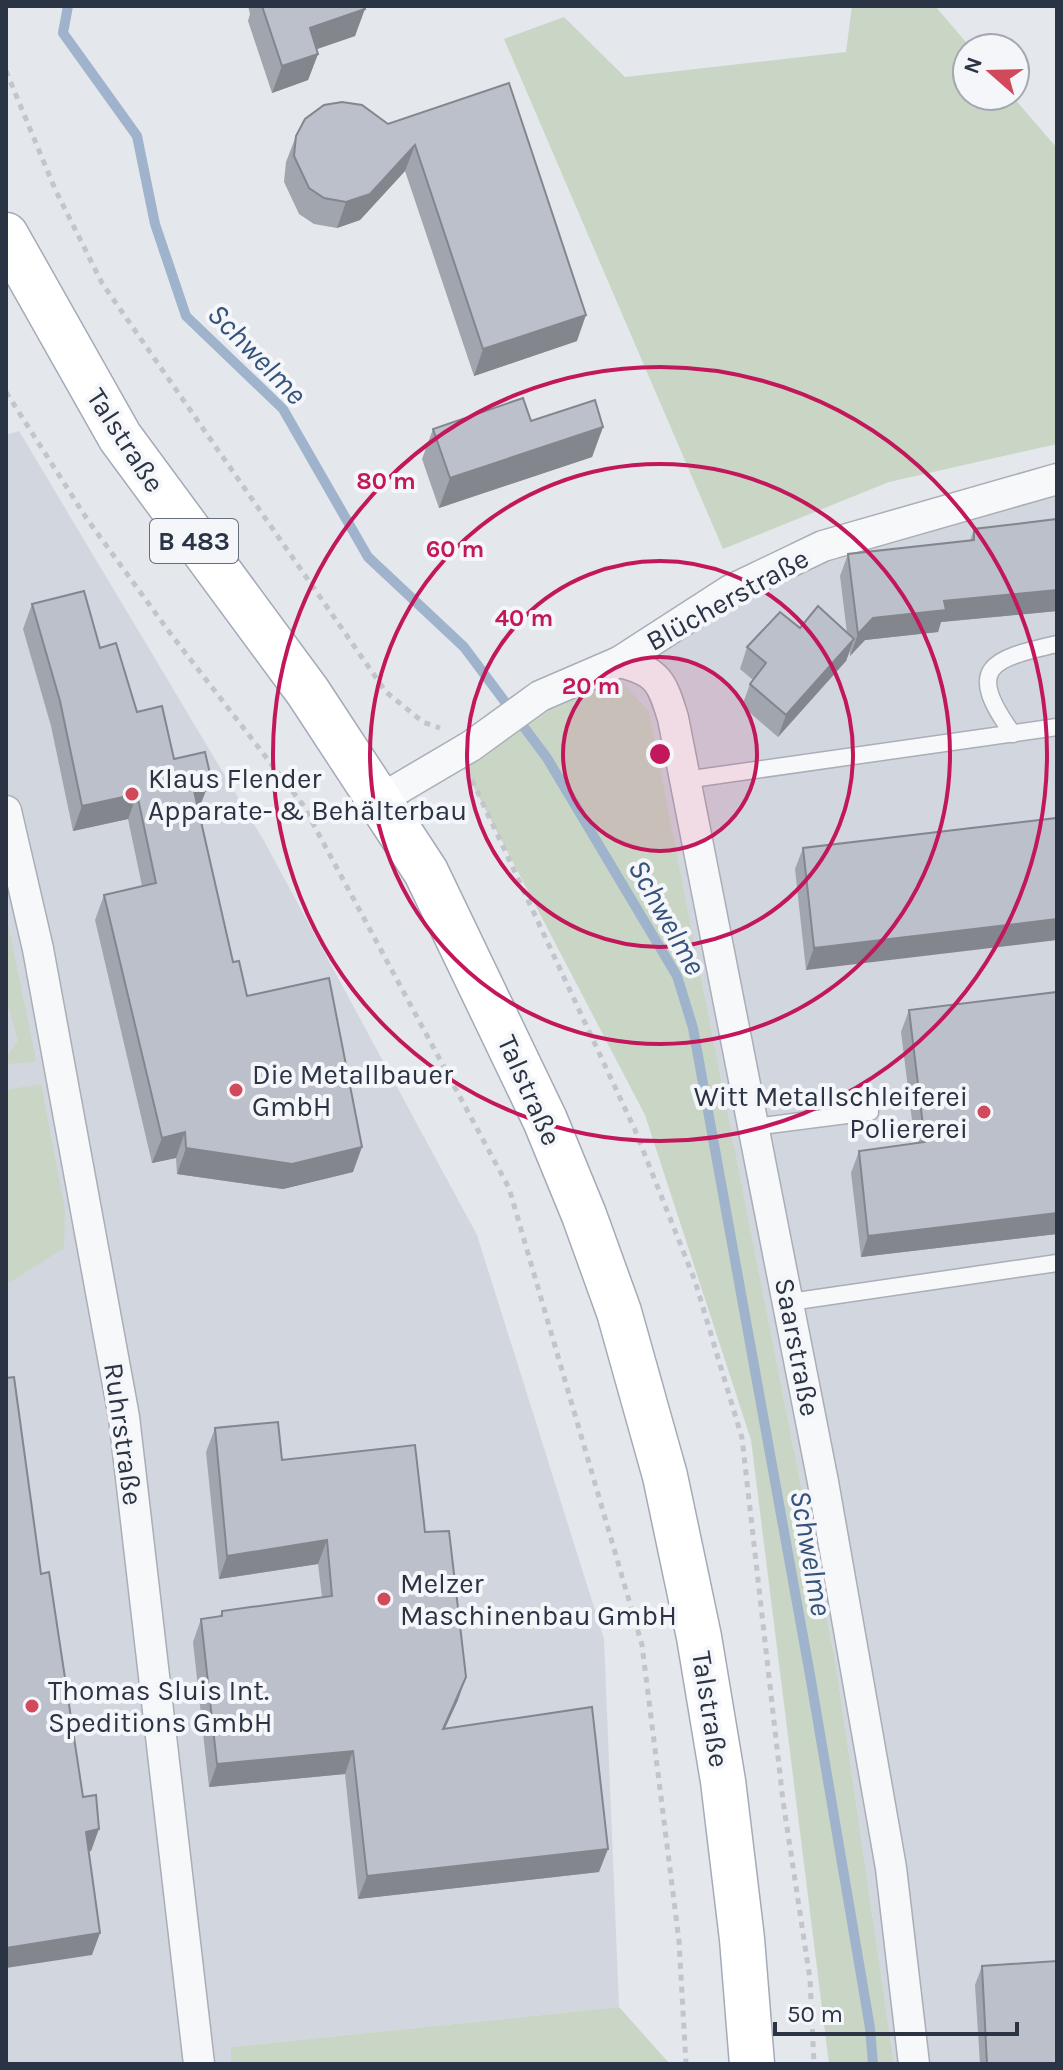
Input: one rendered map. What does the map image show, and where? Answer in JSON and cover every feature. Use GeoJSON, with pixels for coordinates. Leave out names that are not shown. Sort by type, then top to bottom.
{"type":"FeatureCollection","features":[{"type":"Feature","properties":{"kind":"main road","name":"Talstraße"},"geometry":{"type":"LineString","coordinates":[[6,235],[120,437],[308,692],[426,872],[533,1093],[584,1215],[619,1312],[665,1476],[699,1637],[742,1939],[752,2064]]}},
{"type":"Feature","properties":{"kind":"street","name":"Blücherstraße"},"geometry":{"type":"LineString","coordinates":[[381,799],[458,754],[540,696],[619,662],[729,591],[823,546],[1057,479]]}},
{"type":"Feature","properties":{"kind":"street","name":"Saarstraße"},"geometry":{"type":"LineString","coordinates":[[619,662],[653,674],[664,687],[685,780],[790,1302],[891,1868],[914,2064]]}},
{"type":"Feature","properties":{"kind":"street","name":"Ruhrstraße"},"geometry":{"type":"LineString","coordinates":[[6,811],[38,949],[124,1417],[199,2064]]}},
{"type":"Feature","properties":{"kind":"lane"},"geometry":{"type":"LineString","coordinates":[[1013,734],[994,708],[987,690],[992,666],[1005,656],[1057,644]]}},
{"type":"Feature","properties":{"kind":"lane"},"geometry":{"type":"LineString","coordinates":[[685,780],[1057,727]]}},
{"type":"Feature","properties":{"kind":"lane"},"geometry":{"type":"LineString","coordinates":[[754,1127],[870,1112]]}},
{"type":"Feature","properties":{"kind":"lane"},"geometry":{"type":"LineString","coordinates":[[790,1302],[1057,1263]]}},
{"type":"Feature","properties":{"kind":"path"},"geometry":{"type":"LineString","coordinates":[[6,71],[55,189],[102,283],[386,692],[423,722],[444,730],[495,823],[635,1130],[695,1281],[742,1438],[783,1801],[810,1979],[814,2064]]}},
{"type":"Feature","properties":{"kind":"path"},"geometry":{"type":"LineString","coordinates":[[6,392],[87,519],[170,633],[303,805],[509,1188],[642,1645],[679,1941],[686,2064]]}},
{"type":"Feature","properties":{"kind":"shaded area"},"geometry":{"type":"Polygon","coordinates":[[[19,431],[264,841],[477,1235],[604,1639],[619,2007],[232,2047],[231,2064],[6,2064],[6,435],[19,431]]]}},
{"type":"Feature","properties":{"kind":"shaded area"},"geometry":{"type":"Polygon","coordinates":[[[1057,493],[1057,2064],[894,2064],[836,1665],[649,713],[600,658],[735,577],[1057,493]]]}},
{"type":"Feature","properties":{"kind":"green space"},"geometry":{"type":"Polygon","coordinates":[[[852,6],[935,6],[957,32],[951,32],[951,112],[1026,112],[1057,148],[1057,444],[889,482],[723,549],[504,39],[564,17],[625,77],[846,52],[852,6]]]}},
{"type":"Feature","properties":{"kind":"green space"},"geometry":{"type":"Polygon","coordinates":[[[600,658],[649,712],[836,1665],[894,2064],[829,2064],[751,1440],[645,1115],[459,759],[600,658]]]}},
{"type":"Feature","properties":{"kind":"green space"},"geometry":{"type":"Polygon","coordinates":[[[6,914],[36,1060],[33,1062],[6,1064],[6,1057],[18,1041],[6,997],[6,914]]]}},
{"type":"Feature","properties":{"kind":"green space"},"geometry":{"type":"Polygon","coordinates":[[[41,1084],[65,1210],[64,1248],[7,1284],[6,1090],[41,1084]]]}},
{"type":"Feature","properties":{"kind":"green space"},"geometry":{"type":"Polygon","coordinates":[[[619,2007],[670,2064],[231,2064],[231,2047],[619,2007]]]}},
{"type":"Feature","properties":{"kind":"building"},"geometry":{"type":"Polygon","coordinates":[[[262,6],[363,6],[365,9],[310,28],[318,54],[282,66],[262,6]]]}},
{"type":"Feature","properties":{"kind":"building"},"geometry":{"type":"Polygon","coordinates":[[[509,83],[586,315],[483,349],[415,145],[370,194],[346,202],[324,198],[309,188],[294,156],[296,136],[305,119],[324,105],[342,102],[362,105],[388,124],[509,83]]]}},
{"type":"Feature","properties":{"kind":"building"},"geometry":{"type":"Polygon","coordinates":[[[523,398],[531,421],[595,400],[603,427],[450,478],[433,429],[523,398]]]}},
{"type":"Feature","properties":{"kind":"building"},"geometry":{"type":"Polygon","coordinates":[[[1057,519],[1057,590],[944,601],[946,610],[873,618],[858,634],[848,554],[974,540],[974,529],[1057,519]]]}},
{"type":"Feature","properties":{"kind":"building"},"geometry":{"type":"Polygon","coordinates":[[[84,591],[100,648],[116,643],[137,712],[162,706],[174,759],[205,752],[211,778],[192,782],[233,962],[239,961],[247,996],[329,978],[362,1147],[292,1164],[186,1148],[185,1132],[162,1138],[104,895],[156,883],[137,794],[82,806],[60,701],[32,604],[84,591]]]}},
{"type":"Feature","properties":{"kind":"building"},"geometry":{"type":"Polygon","coordinates":[[[818,606],[854,639],[786,715],[750,684],[766,663],[747,647],[780,612],[800,628],[818,606]]]}},
{"type":"Feature","properties":{"kind":"building"},"geometry":{"type":"Polygon","coordinates":[[[1057,818],[1057,919],[814,948],[803,848],[1057,818]]]}},
{"type":"Feature","properties":{"kind":"building","name":"Witt Metallschleiferei Poliererei"},"geometry":{"type":"Polygon","coordinates":[[[1057,992],[1057,1213],[868,1236],[859,1151],[925,1142],[909,1010],[1057,992]]]}},
{"type":"Feature","properties":{"kind":"building","name":"Thomas Sluis Int. Speditions GmbH"},"geometry":{"type":"Polygon","coordinates":[[[14,1377],[41,1574],[49,1572],[83,1797],[96,1795],[99,1829],[86,1832],[100,1933],[6,1948],[6,1378],[14,1377]]]}},
{"type":"Feature","properties":{"kind":"building"},"geometry":{"type":"Polygon","coordinates":[[[278,1422],[282,1460],[415,1445],[425,1532],[449,1531],[466,1677],[443,1729],[592,1707],[608,1849],[367,1876],[353,1751],[217,1764],[201,1619],[222,1616],[222,1611],[332,1596],[327,1540],[227,1556],[215,1428],[278,1422]]]}},
{"type":"Feature","properties":{"kind":"building"},"geometry":{"type":"Polygon","coordinates":[[[1057,1961],[1057,2064],[987,2064],[982,1966],[1057,1961]]]}},
{"type":"Feature","properties":{"kind":"waterway","name":"Schwelme"},"geometry":{"type":"LineString","coordinates":[[68,6],[63,33],[137,136],[155,224],[186,316],[283,409],[368,557],[464,647],[547,758],[677,976],[693,1028],[810,1675],[870,2028],[873,2064]]}},
{"type":"Feature","properties":{"kind":"place","name":"Klaus Flender Apparate- & Behälterbau"},"geometry":{"type":"Point","coordinates":[132,794]}},
{"type":"Feature","properties":{"kind":"place","name":"Die Metallbauer GmbH"},"geometry":{"type":"Point","coordinates":[236,1090]}},
{"type":"Feature","properties":{"kind":"place","name":"Witt Metallschleiferei Poliererei"},"geometry":{"type":"Point","coordinates":[984,1112]}},
{"type":"Feature","properties":{"kind":"place","name":"Melzer Maschinenbau GmbH"},"geometry":{"type":"Point","coordinates":[384,1599]}},
{"type":"Feature","properties":{"kind":"place","name":"Thomas Sluis Int. Speditions GmbH"},"geometry":{"type":"Point","coordinates":[32,1706]}}]}
